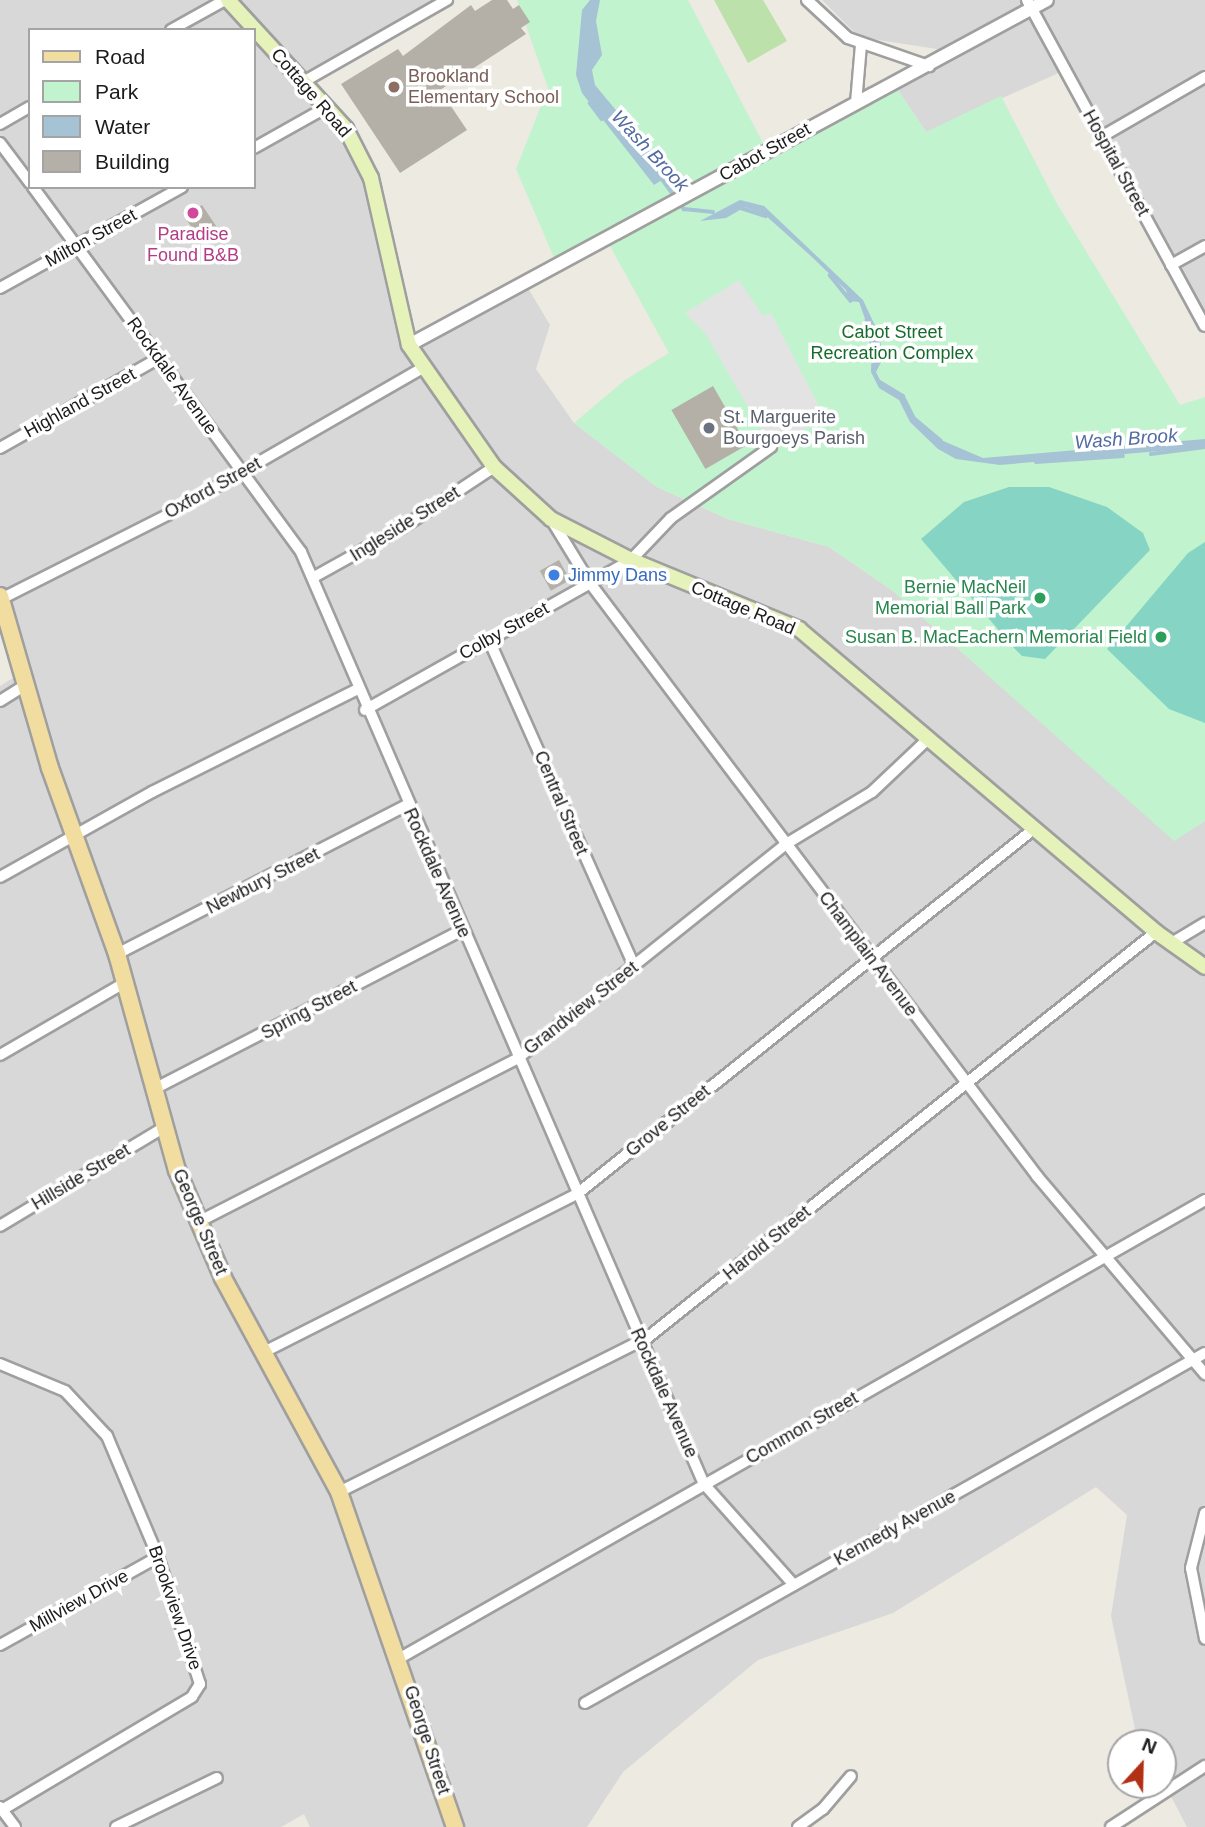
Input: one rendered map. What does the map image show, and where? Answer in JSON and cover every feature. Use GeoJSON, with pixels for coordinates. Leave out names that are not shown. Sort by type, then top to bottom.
{"type":"FeatureCollection","features":[{"type":"Feature","properties":{"kind":"main road","name":"Cottage Road"},"geometry":{"type":"LineString","coordinates":[[226,0],[252,28]]}},
{"type":"Feature","properties":{"kind":"main road","name":"Cottage Road"},"geometry":{"type":"LineString","coordinates":[[256,32],[346,129],[371,178],[409,345],[421,369],[494,467],[551,519],[631,561],[799,629],[926,741],[1035,828],[1170,944],[1205,967]]}},
{"type":"Feature","properties":{"kind":"main road","name":"George Street"},"geometry":{"type":"LineString","coordinates":[[0,597],[73,835],[117,954],[156,1088],[163,1128],[200,1221],[262,1353],[339,1492],[400,1658],[455,1827]]}},
{"type":"Feature","properties":{"kind":"street"},"geometry":{"type":"LineString","coordinates":[[175,28],[226,0]]}},
{"type":"Feature","properties":{"kind":"street"},"geometry":{"type":"LineString","coordinates":[[303,82],[447,0]]}},
{"type":"Feature","properties":{"kind":"street"},"geometry":{"type":"LineString","coordinates":[[807,0],[831,26],[861,45],[929,66]]}},
{"type":"Feature","properties":{"kind":"street","name":"Cabot Street"},"geometry":{"type":"LineString","coordinates":[[409,345],[929,66],[1029,4],[1047,0]]}},
{"type":"Feature","properties":{"kind":"street","name":"Hospital Street"},"geometry":{"type":"LineString","coordinates":[[1029,4],[1205,326]]}},
{"type":"Feature","properties":{"kind":"street"},"geometry":{"type":"LineString","coordinates":[[856,103],[861,45]]}},
{"type":"Feature","properties":{"kind":"street"},"geometry":{"type":"LineString","coordinates":[[1101,137],[1205,77]]}},
{"type":"Feature","properties":{"kind":"street"},"geometry":{"type":"LineString","coordinates":[[256,147],[327,107]]}},
{"type":"Feature","properties":{"kind":"street"},"geometry":{"type":"LineString","coordinates":[[0,124],[28,108]]}},
{"type":"Feature","properties":{"kind":"street","name":"Rockdale Avenue"},"geometry":{"type":"LineString","coordinates":[[0,143],[28,181]]}},
{"type":"Feature","properties":{"kind":"street","name":"Rockdale Avenue"},"geometry":{"type":"LineString","coordinates":[[34,189],[244,473],[314,577],[356,690],[704,1484],[794,1585]]}},
{"type":"Feature","properties":{"kind":"street","name":"Milton Street"},"geometry":{"type":"LineString","coordinates":[[0,288],[179,189]]}},
{"type":"Feature","properties":{"kind":"street"},"geometry":{"type":"LineString","coordinates":[[1171,264],[1205,246]]}},
{"type":"Feature","properties":{"kind":"street","name":"Highland Street"},"geometry":{"type":"LineString","coordinates":[[0,448],[159,358]]}},
{"type":"Feature","properties":{"kind":"street","name":"Oxford Street"},"geometry":{"type":"LineString","coordinates":[[0,597],[244,473],[421,369]]}},
{"type":"Feature","properties":{"kind":"street","name":"Colby Street"},"geometry":{"type":"LineString","coordinates":[[365,710],[631,561],[671,518],[771,447]]}},
{"type":"Feature","properties":{"kind":"street","name":"Ingleside Street"},"geometry":{"type":"LineString","coordinates":[[314,577],[494,467]]}},
{"type":"Feature","properties":{"kind":"street","name":"Champlain Avenue"},"geometry":{"type":"LineString","coordinates":[[551,519],[590,583],[966,1084],[1102,1257],[1205,1374]]}},
{"type":"Feature","properties":{"kind":"street","name":"Central Street"},"geometry":{"type":"LineString","coordinates":[[489,640],[634,965]]}},
{"type":"Feature","properties":{"kind":"street"},"geometry":{"type":"LineString","coordinates":[[0,701],[26,685]]}},
{"type":"Feature","properties":{"kind":"street"},"geometry":{"type":"LineString","coordinates":[[0,877],[73,835],[356,690]]}},
{"type":"Feature","properties":{"kind":"street","name":"Grandview Street"},"geometry":{"type":"LineString","coordinates":[[200,1221],[517,1058],[786,844],[857,803],[926,741]]}},
{"type":"Feature","properties":{"kind":"street","name":"Newbury Street"},"geometry":{"type":"LineString","coordinates":[[117,954],[407,805]]}},
{"type":"Feature","properties":{"kind":"street","name":"Grove Street"},"geometry":{"type":"LineString","coordinates":[[262,1353],[577,1194],[1035,828]]}},
{"type":"Feature","properties":{"kind":"street"},"geometry":{"type":"LineString","coordinates":[[1170,944],[1205,923]]}},
{"type":"Feature","properties":{"kind":"street","name":"Spring Street"},"geometry":{"type":"LineString","coordinates":[[156,1088],[462,930]]}},
{"type":"Feature","properties":{"kind":"street","name":"Harold Street"},"geometry":{"type":"LineString","coordinates":[[339,1492],[642,1342],[1156,932]]}},
{"type":"Feature","properties":{"kind":"street"},"geometry":{"type":"LineString","coordinates":[[0,1055],[124,983]]}},
{"type":"Feature","properties":{"kind":"street","name":"Hillside Street"},"geometry":{"type":"LineString","coordinates":[[0,1226],[163,1128]]}},
{"type":"Feature","properties":{"kind":"street","name":"Common Street"},"geometry":{"type":"LineString","coordinates":[[400,1658],[1205,1200]]}},
{"type":"Feature","properties":{"kind":"street","name":"Kennedy Avenue"},"geometry":{"type":"LineString","coordinates":[[585,1703],[1205,1353]]}},
{"type":"Feature","properties":{"kind":"street","name":"Brookview Drive"},"geometry":{"type":"LineString","coordinates":[[0,1364],[55,1384],[93,1418],[123,1463],[197,1666],[197,1692],[1,1808]]}},
{"type":"Feature","properties":{"kind":"street"},"geometry":{"type":"LineString","coordinates":[[1205,1513],[1191,1568],[1205,1639]]}},
{"type":"Feature","properties":{"kind":"street","name":"Millview Drive"},"geometry":{"type":"LineString","coordinates":[[0,1646],[158,1557]]}},
{"type":"Feature","properties":{"kind":"street"},"geometry":{"type":"LineString","coordinates":[[1111,1827],[1205,1766]]}},
{"type":"Feature","properties":{"kind":"street"},"geometry":{"type":"LineString","coordinates":[[798,1827],[823,1809],[851,1776]]}},
{"type":"Feature","properties":{"kind":"street"},"geometry":{"type":"LineString","coordinates":[[116,1827],[217,1778]]}},
{"type":"Feature","properties":{"kind":"street"},"geometry":{"type":"LineString","coordinates":[[1,1808],[15,1827]]}},
{"type":"Feature","properties":{"kind":"shaded area"},"geometry":{"type":"Polygon","coordinates":[[[0,0],[436,0],[300,78],[323,101],[372,187],[413,337],[525,283],[550,325],[536,369],[574,423],[657,487],[728,519],[829,547],[893,591],[1174,840],[1205,821],[1205,1827],[1187,1827],[1172,1799],[1177,1799],[1177,1729],[1135,1729],[1111,1616],[1127,1515],[1096,1487],[893,1613],[758,1660],[623,1772],[587,1827],[310,1827],[304,1814],[281,1827],[0,1827],[0,686],[13,678],[0,631],[0,0]]]}},
{"type":"Feature","properties":{"kind":"shaded area"},"geometry":{"type":"Polygon","coordinates":[[[822,0],[1205,0],[1205,326],[1063,71],[926,132],[890,78],[937,49],[859,37],[822,0]]]}},
{"type":"Feature","properties":{"kind":"shaded area"},"geometry":{"type":"Polygon","coordinates":[[[739,280],[763,316],[771,313],[825,418],[771,447],[705,333],[685,313],[739,280]]]}},
{"type":"Feature","properties":{"kind":"shaded area","name":"Bernie MacNeil Memorial Ball Park"},"geometry":{"type":"Polygon","coordinates":[[[1009,487],[1049,487],[1107,507],[1143,533],[1150,550],[1045,659],[1022,656],[921,539],[964,502],[1009,487]]]}},
{"type":"Feature","properties":{"kind":"shaded area","name":"Susan B. MacEachern Memorial Field"},"geometry":{"type":"Polygon","coordinates":[[[1205,542],[1205,723],[1169,709],[1107,649],[1188,553],[1205,542]]]}},
{"type":"Feature","properties":{"kind":"green space","name":"Cabot Street Recreation Complex"},"geometry":{"type":"Polygon","coordinates":[[[517,0],[688,0],[764,145],[890,78],[926,132],[1001,96],[1056,202],[1180,405],[1205,397],[1205,821],[1174,841],[893,591],[829,547],[728,519],[657,487],[574,423],[625,380],[669,353],[605,237],[555,260],[516,169],[548,88],[517,0]]]}},
{"type":"Feature","properties":{"kind":"green space"},"geometry":{"type":"Polygon","coordinates":[[[714,0],[763,0],[787,41],[748,63],[714,0]]]}},
{"type":"Feature","properties":{"kind":"water"},"geometry":{"type":"Polygon","coordinates":[[[590,0],[600,0],[596,21],[602,55],[592,70],[595,85],[670,175],[654,185],[582,93],[576,75],[582,10],[590,0]]]}},
{"type":"Feature","properties":{"kind":"water"},"geometry":{"type":"Polygon","coordinates":[[[740,200],[764,206],[863,300],[879,334],[883,358],[876,372],[883,386],[903,396],[914,418],[934,437],[983,458],[1205,439],[1205,447],[1000,465],[956,459],[938,449],[910,422],[899,400],[879,388],[871,372],[872,338],[859,302],[849,301],[846,290],[812,257],[764,214],[745,207],[726,218],[700,221],[740,200]]]}},
{"type":"Feature","properties":{"kind":"building","name":"Brookland Elementary School"},"geometry":{"type":"Polygon","coordinates":[[[492,0],[507,0],[513,9],[519,5],[530,22],[521,28],[526,34],[440,90],[467,130],[400,173],[341,84],[398,49],[403,56],[471,5],[475,11],[492,0]]]}},
{"type":"Feature","properties":{"kind":"building","name":"Paradise Found B&B"},"geometry":{"type":"Polygon","coordinates":[[[202,205],[217,227],[200,239],[185,217],[202,205]]]}},
{"type":"Feature","properties":{"kind":"building","name":"St. Marguerite Bourgoeys Parish"},"geometry":{"type":"Polygon","coordinates":[[[713,386],[747,445],[705,469],[671,410],[713,386]]]}},
{"type":"Feature","properties":{"kind":"building","name":"Jimmy Dans"},"geometry":{"type":"Polygon","coordinates":[[[559,560],[570,580],[551,591],[540,571],[559,560]]]}},
{"type":"Feature","properties":{"kind":"waterway","name":"Wash Brook"},"geometry":{"type":"LineString","coordinates":[[590,103],[602,119]]}},
{"type":"Feature","properties":{"kind":"waterway","name":"Wash Brook"},"geometry":{"type":"LineString","coordinates":[[660,176],[684,209],[713,212]]}},
{"type":"Feature","properties":{"kind":"waterway","name":"Wash Brook"},"geometry":{"type":"LineString","coordinates":[[741,208],[766,216]]}},
{"type":"Feature","properties":{"kind":"waterway","name":"Wash Brook"},"geometry":{"type":"LineString","coordinates":[[830,275],[851,301]]}},
{"type":"Feature","properties":{"kind":"waterway","name":"Wash Brook"},"geometry":{"type":"LineString","coordinates":[[867,320],[872,343]]}},
{"type":"Feature","properties":{"kind":"waterway","name":"Wash Brook"},"geometry":{"type":"LineString","coordinates":[[880,382],[903,396],[914,418],[941,441]]}},
{"type":"Feature","properties":{"kind":"waterway","name":"Wash Brook"},"geometry":{"type":"LineString","coordinates":[[1151,454],[1205,447]]}},
{"type":"Feature","properties":{"kind":"waterway","name":"Wash Brook"},"geometry":{"type":"LineString","coordinates":[[1036,462],[1123,456]]}},
{"type":"Feature","properties":{"kind":"place","name":"Brookland Elementary School"},"geometry":{"type":"Point","coordinates":[394,87]}},
{"type":"Feature","properties":{"kind":"place","name":"Paradise Found B&B"},"geometry":{"type":"Point","coordinates":[193,213]}},
{"type":"Feature","properties":{"kind":"place","name":"St. Marguerite Bourgoeys Parish"},"geometry":{"type":"Point","coordinates":[709,428]}},
{"type":"Feature","properties":{"kind":"place","name":"Jimmy Dans"},"geometry":{"type":"Point","coordinates":[554,575]}},
{"type":"Feature","properties":{"kind":"place","name":"Bernie MacNeil Memorial Ball Park"},"geometry":{"type":"Point","coordinates":[1040,598]}},
{"type":"Feature","properties":{"kind":"place","name":"Susan B. MacEachern Memorial Field"},"geometry":{"type":"Point","coordinates":[1161,637]}}]}
